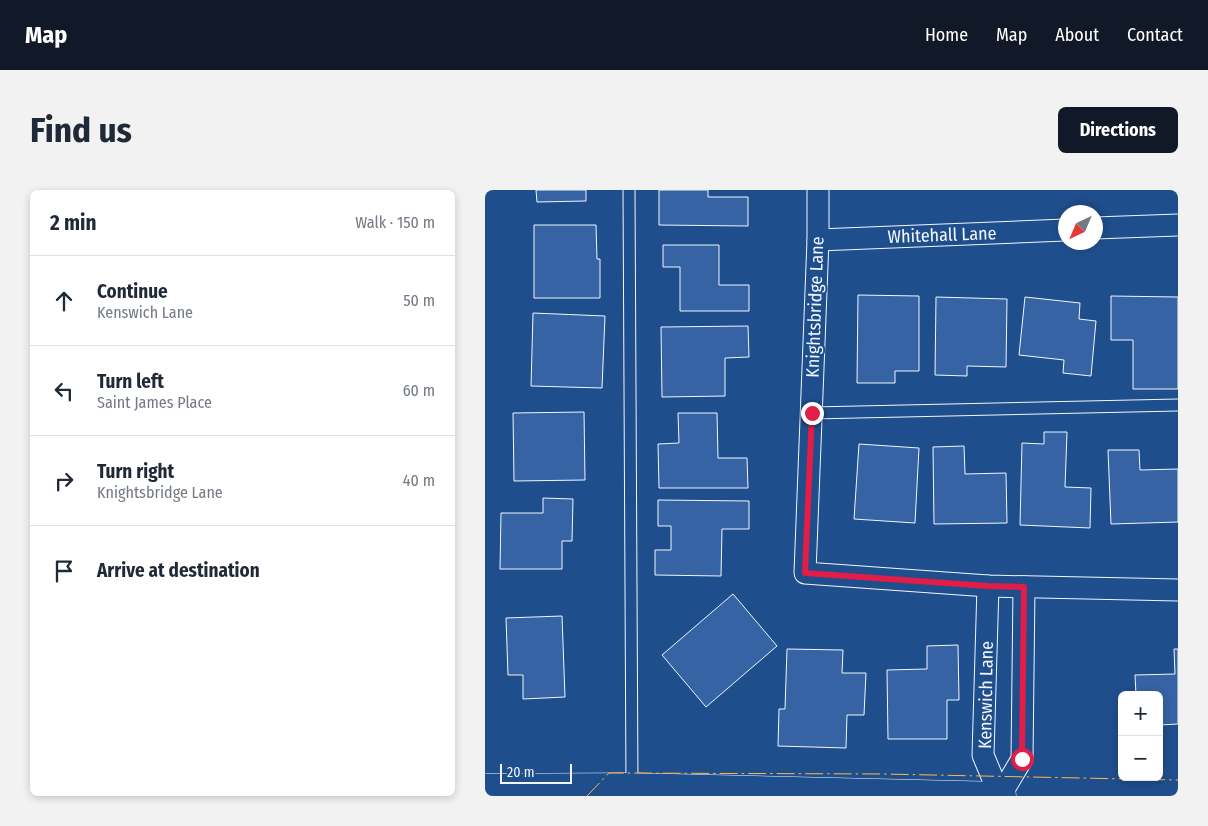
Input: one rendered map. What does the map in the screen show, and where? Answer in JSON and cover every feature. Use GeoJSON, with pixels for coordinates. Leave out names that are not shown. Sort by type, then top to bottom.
{"type":"FeatureCollection","features":[{"type":"Feature","properties":{"kind":"main road"},"geometry":{"type":"LineString","coordinates":[[485,788],[632,787],[1001,796]]}},
{"type":"Feature","properties":{"kind":"street","name":"Knightsbridge Lane"},"geometry":{"type":"LineString","coordinates":[[818,190],[818,240],[805,573],[988,586]]}},
{"type":"Feature","properties":{"kind":"street"},"geometry":{"type":"LineString","coordinates":[[1103,228],[1178,225]]}},
{"type":"Feature","properties":{"kind":"street","name":"Whitehall Lane"},"geometry":{"type":"LineString","coordinates":[[818,240],[1058,230]]}},
{"type":"Feature","properties":{"kind":"street"},"geometry":{"type":"LineString","coordinates":[[988,586],[1178,590]]}},
{"type":"Feature","properties":{"kind":"street","name":"Kenswich Lane"},"geometry":{"type":"LineString","coordinates":[[988,586],[983,755],[1001,796]]}},
{"type":"Feature","properties":{"kind":"street","name":"Kenswich Lane"},"geometry":{"type":"LineString","coordinates":[[1001,796],[1022,759],[1024,587]]}},
{"type":"Feature","properties":{"kind":"lane"},"geometry":{"type":"LineString","coordinates":[[629,190],[632,787]]}},
{"type":"Feature","properties":{"kind":"lane"},"geometry":{"type":"LineString","coordinates":[[812,413],[1178,405]]}},
{"type":"Feature","properties":{"kind":"building"},"geometry":{"type":"Polygon","coordinates":[[[536,190],[586,190],[586,201],[537,202],[536,190]]]}},
{"type":"Feature","properties":{"kind":"building"},"geometry":{"type":"Polygon","coordinates":[[[659,190],[708,190],[708,197],[748,197],[748,226],[659,225],[659,190]]]}},
{"type":"Feature","properties":{"kind":"building"},"geometry":{"type":"Polygon","coordinates":[[[534,225],[596,225],[597,259],[600,259],[600,298],[534,298],[534,225]]]}},
{"type":"Feature","properties":{"kind":"building"},"geometry":{"type":"Polygon","coordinates":[[[663,245],[719,245],[719,285],[749,285],[749,311],[680,311],[680,267],[663,267],[663,245]]]}},
{"type":"Feature","properties":{"kind":"building"},"geometry":{"type":"Polygon","coordinates":[[[858,295],[919,296],[919,371],[895,371],[895,383],[857,383],[858,295]]]}},
{"type":"Feature","properties":{"kind":"building"},"geometry":{"type":"Polygon","coordinates":[[[1111,296],[1178,297],[1178,389],[1133,389],[1133,340],[1111,340],[1111,296]]]}},
{"type":"Feature","properties":{"kind":"building"},"geometry":{"type":"Polygon","coordinates":[[[936,297],[1007,299],[1006,367],[967,366],[967,376],[935,375],[936,297]]]}},
{"type":"Feature","properties":{"kind":"building"},"geometry":{"type":"Polygon","coordinates":[[[1025,297],[1080,303],[1079,319],[1096,321],[1091,376],[1063,373],[1064,360],[1019,355],[1025,297]]]}},
{"type":"Feature","properties":{"kind":"building"},"geometry":{"type":"Polygon","coordinates":[[[533,313],[605,316],[602,388],[531,386],[533,313]]]}},
{"type":"Feature","properties":{"kind":"building"},"geometry":{"type":"Polygon","coordinates":[[[748,326],[749,357],[725,358],[725,396],[662,397],[661,327],[748,326]]]}},
{"type":"Feature","properties":{"kind":"building"},"geometry":{"type":"Polygon","coordinates":[[[584,412],[585,480],[514,481],[513,413],[584,412]]]}},
{"type":"Feature","properties":{"kind":"building"},"geometry":{"type":"Polygon","coordinates":[[[678,413],[717,413],[718,458],[747,458],[748,488],[659,488],[658,444],[679,443],[678,413]]]}},
{"type":"Feature","properties":{"kind":"building"},"geometry":{"type":"Polygon","coordinates":[[[1044,432],[1067,432],[1065,487],[1091,488],[1090,528],[1020,525],[1022,443],[1044,444],[1044,432]]]}},
{"type":"Feature","properties":{"kind":"building"},"geometry":{"type":"Polygon","coordinates":[[[859,444],[919,448],[915,523],[854,519],[859,444]]]}},
{"type":"Feature","properties":{"kind":"building"},"geometry":{"type":"Polygon","coordinates":[[[964,446],[965,474],[1006,473],[1007,523],[934,524],[933,447],[964,446]]]}},
{"type":"Feature","properties":{"kind":"building"},"geometry":{"type":"Polygon","coordinates":[[[1108,450],[1139,450],[1140,470],[1178,469],[1178,522],[1111,524],[1108,450]]]}},
{"type":"Feature","properties":{"kind":"building"},"geometry":{"type":"Polygon","coordinates":[[[543,498],[573,499],[572,541],[562,541],[562,569],[500,569],[501,513],[543,513],[543,498]]]}},
{"type":"Feature","properties":{"kind":"building"},"geometry":{"type":"Polygon","coordinates":[[[658,500],[749,501],[749,529],[722,529],[721,576],[655,575],[655,550],[671,550],[671,526],[658,526],[658,500]]]}},
{"type":"Feature","properties":{"kind":"building"},"geometry":{"type":"Polygon","coordinates":[[[733,594],[777,646],[706,707],[662,655],[733,594]]]}},
{"type":"Feature","properties":{"kind":"building"},"geometry":{"type":"Polygon","coordinates":[[[562,616],[565,697],[523,699],[523,675],[508,675],[506,618],[562,616]]]}},
{"type":"Feature","properties":{"kind":"building"},"geometry":{"type":"Polygon","coordinates":[[[958,645],[959,700],[947,700],[947,739],[888,739],[887,670],[927,669],[927,646],[958,645]]]}},
{"type":"Feature","properties":{"kind":"building"},"geometry":{"type":"Polygon","coordinates":[[[787,649],[843,650],[842,673],[866,673],[864,715],[847,715],[846,748],[778,746],[779,709],[785,709],[787,649]]]}},
{"type":"Feature","properties":{"kind":"building"},"geometry":{"type":"Polygon","coordinates":[[[1174,649],[1178,649],[1178,724],[1163,725],[1163,691],[1136,691],[1135,675],[1175,674],[1174,649]]]}},
{"type":"Feature","properties":{"kind":"power"},"geometry":{"type":"LineString","coordinates":[[587,796],[609,773],[883,774],[1178,780]]}},
{"type":"Feature","properties":{"kind":"route"},"geometry":{"type":"LineString","coordinates":[[812,413],[805,573],[1024,587],[1022,759]]}}]}
